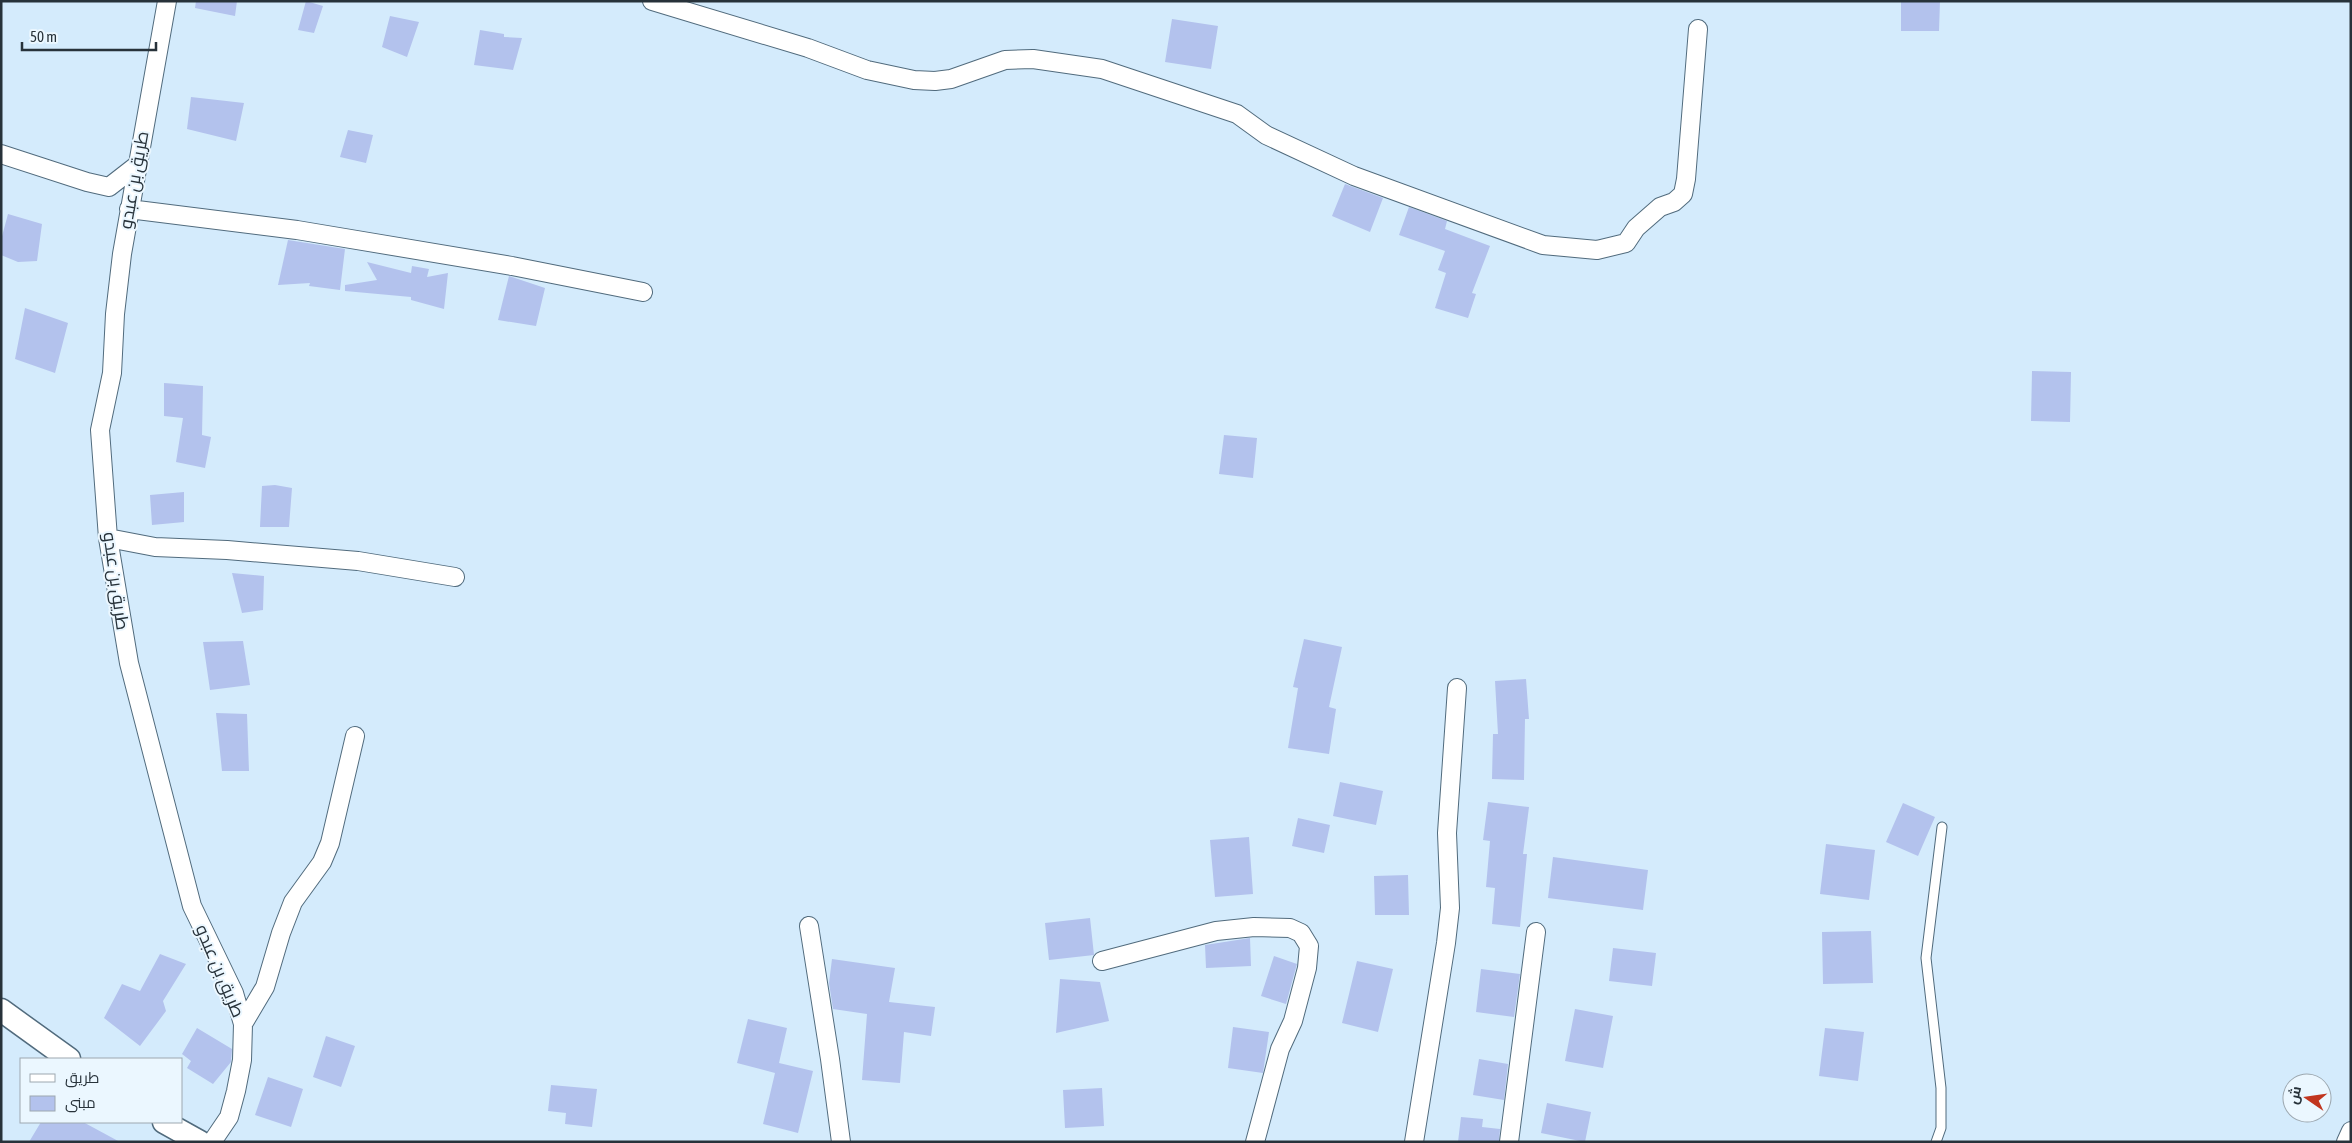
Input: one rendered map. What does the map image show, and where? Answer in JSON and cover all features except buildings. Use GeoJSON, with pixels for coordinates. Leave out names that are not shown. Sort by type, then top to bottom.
{"type":"FeatureCollection","features":[{"type":"Feature","properties":{"kind":"street","name":"طريق بن عبدو"},"geometry":{"type":"LineString","coordinates":[[167,1],[129,209],[115,314],[112,373],[100,430],[108,538],[129,663],[192,906],[234,993],[243,1024],[242,1060],[236,1091],[229,1117],[212,1142]]}},
{"type":"Feature","properties":{"kind":"street"},"geometry":{"type":"LineString","coordinates":[[652,1],[808,48],[867,70],[914,80],[935,82],[951,79],[1005,60],[1033,59],[1102,70],[1237,114],[1266,135],[1354,176],[1452,212],[1543,245],[1597,250],[1626,243],[1636,228],[1654,212],[1660,207],[1674,202],[1683,194],[1686,179],[1698,29]]}},
{"type":"Feature","properties":{"kind":"street"},"geometry":{"type":"LineString","coordinates":[[1,154],[87,182],[109,187],[136,166]]}},
{"type":"Feature","properties":{"kind":"street"},"geometry":{"type":"LineString","coordinates":[[129,209],[297,230],[512,266],[643,292]]}},
{"type":"Feature","properties":{"kind":"street"},"geometry":{"type":"LineString","coordinates":[[108,538],[155,547],[227,550],[358,561],[456,577]]}},
{"type":"Feature","properties":{"kind":"street"},"geometry":{"type":"LineString","coordinates":[[1414,1142],[1450,908],[1447,834],[1457,688]]}},
{"type":"Feature","properties":{"kind":"street"},"geometry":{"type":"LineString","coordinates":[[243,1024],[265,987],[281,933],[293,902],[322,862],[330,843],[355,736]]}},
{"type":"Feature","properties":{"kind":"street"},"geometry":{"type":"LineString","coordinates":[[809,926],[830,1059],[840,1142]]}},
{"type":"Feature","properties":{"kind":"street"},"geometry":{"type":"LineString","coordinates":[[1102,961],[1216,931],[1254,927],[1290,928],[1301,933],[1309,946],[1307,968],[1292,1021],[1280,1049],[1255,1142]]}},
{"type":"Feature","properties":{"kind":"street"},"geometry":{"type":"LineString","coordinates":[[1509,1142],[1536,932]]}},
{"type":"Feature","properties":{"kind":"street"},"geometry":{"type":"LineString","coordinates":[[1,1010],[68,1058]]}},
{"type":"Feature","properties":{"kind":"street"},"geometry":{"type":"LineString","coordinates":[[166,1123],[200,1142]]}},
{"type":"Feature","properties":{"kind":"street"},"geometry":{"type":"LineString","coordinates":[[2346,1142],[2351,1131]]}},
{"type":"Feature","properties":{"kind":"lane"},"geometry":{"type":"LineString","coordinates":[[1936,1142],[1941,1128],[1941,1088],[1926,958],[1942,827]]}}]}
